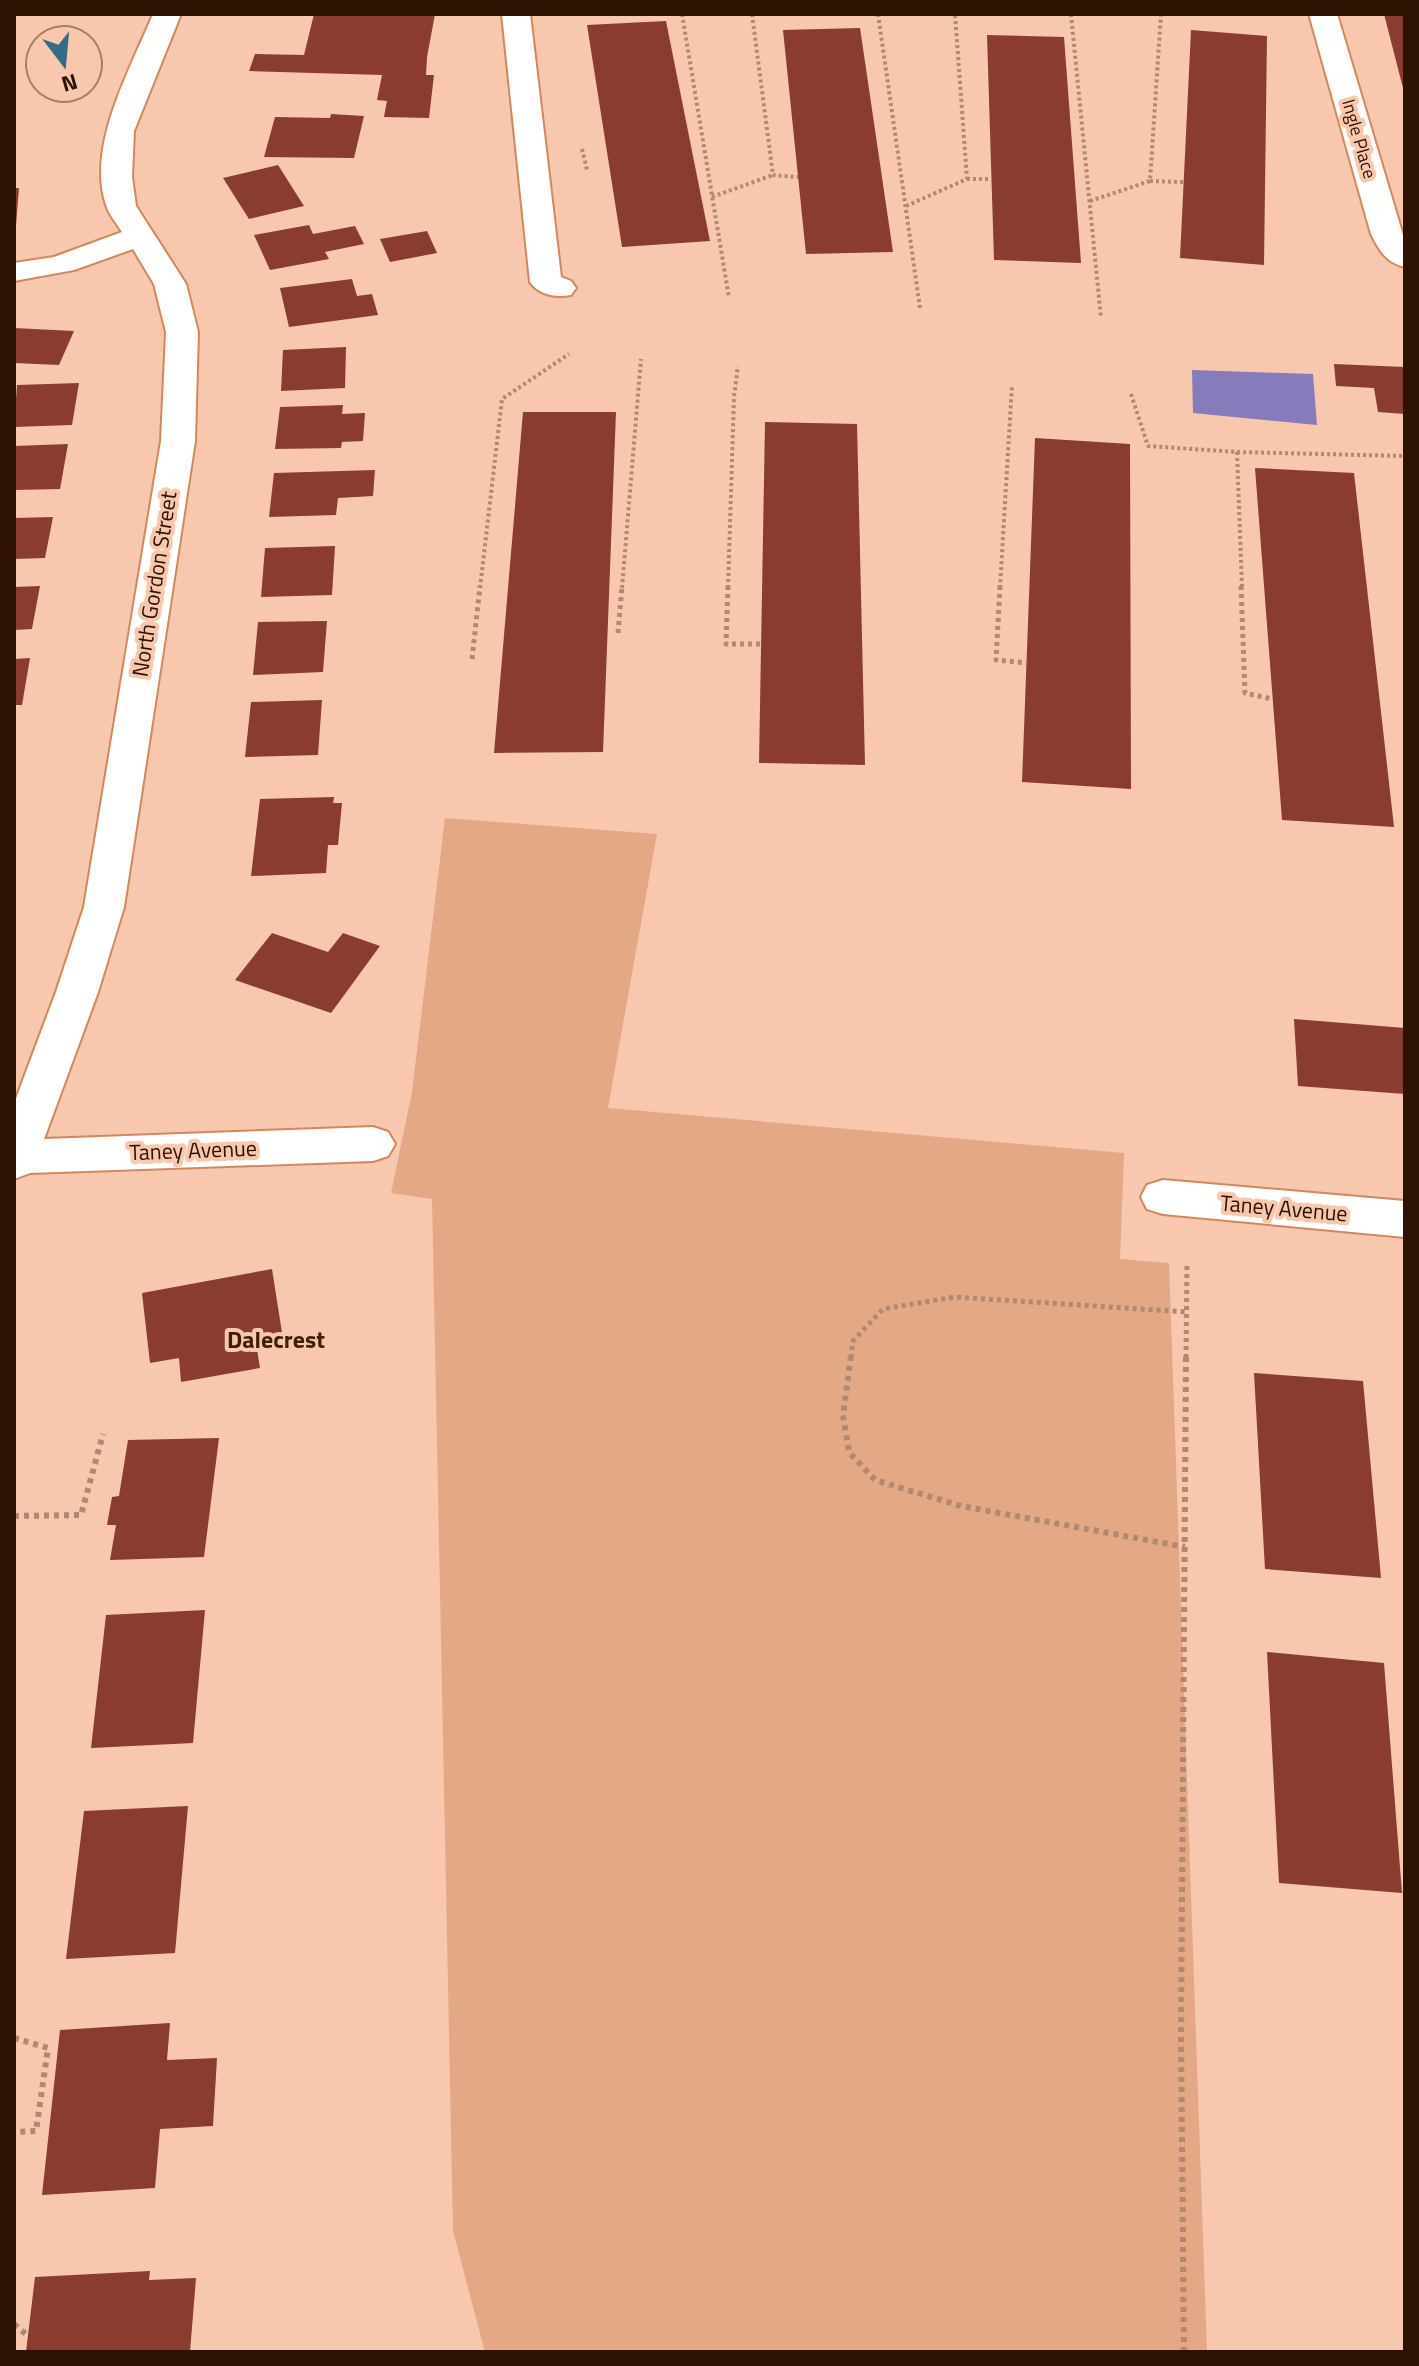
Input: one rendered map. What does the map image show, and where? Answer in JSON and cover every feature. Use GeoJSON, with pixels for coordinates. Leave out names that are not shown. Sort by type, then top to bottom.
{"type":"FeatureCollection","features":[{"type":"Feature","properties":{"kind":"street","name":"North Gordon Street"},"geometry":{"type":"LineString","coordinates":[[15,1159],[77,992],[104,907],[178,441],[182,332],[170,284],[121,206],[117,177],[120,131],[167,14]]}},
{"type":"Feature","properties":{"kind":"street"},"geometry":{"type":"LineString","coordinates":[[516,14],[546,282],[560,288]]}},
{"type":"Feature","properties":{"kind":"street","name":"Ingle Place"},"geometry":{"type":"LineString","coordinates":[[1323,14],[1386,234],[1393,248],[1405,258]]}},
{"type":"Feature","properties":{"kind":"street"},"geometry":{"type":"LineString","coordinates":[[14,272],[55,266],[140,236]]}},
{"type":"Feature","properties":{"kind":"street","name":"Taney Avenue"},"geometry":{"type":"LineString","coordinates":[[15,1159],[373,1144]]}},
{"type":"Feature","properties":{"kind":"street","name":"Taney Avenue"},"geometry":{"type":"LineString","coordinates":[[1163,1197],[1405,1219]]}},
{"type":"Feature","properties":{"kind":"path"},"geometry":{"type":"LineString","coordinates":[[682,14],[729,298]]}},
{"type":"Feature","properties":{"kind":"path"},"geometry":{"type":"LineString","coordinates":[[752,14],[773,175]]}},
{"type":"Feature","properties":{"kind":"path"},"geometry":{"type":"LineString","coordinates":[[878,14],[920,308]]}},
{"type":"Feature","properties":{"kind":"path"},"geometry":{"type":"LineString","coordinates":[[955,14],[967,179]]}},
{"type":"Feature","properties":{"kind":"path"},"geometry":{"type":"LineString","coordinates":[[1071,14],[1101,318]]}},
{"type":"Feature","properties":{"kind":"path"},"geometry":{"type":"LineString","coordinates":[[1150,181],[1161,14]]}},
{"type":"Feature","properties":{"kind":"path"},"geometry":{"type":"LineString","coordinates":[[712,197],[773,175],[798,177]]}},
{"type":"Feature","properties":{"kind":"path"},"geometry":{"type":"LineString","coordinates":[[906,206],[967,179],[992,179]]}},
{"type":"Feature","properties":{"kind":"path"},"geometry":{"type":"LineString","coordinates":[[1089,201],[1150,181],[1183,182]]}},
{"type":"Feature","properties":{"kind":"path"},"geometry":{"type":"LineString","coordinates":[[472,659],[502,399],[569,354]]}},
{"type":"Feature","properties":{"kind":"path"},"geometry":{"type":"LineString","coordinates":[[618,633],[641,359]]}},
{"type":"Feature","properties":{"kind":"path"},"geometry":{"type":"LineString","coordinates":[[738,366],[734,397],[726,644],[762,644]]}},
{"type":"Feature","properties":{"kind":"path"},"geometry":{"type":"LineString","coordinates":[[1012,385],[996,660],[1027,663]]}},
{"type":"Feature","properties":{"kind":"path"},"geometry":{"type":"LineString","coordinates":[[1131,394],[1148,446],[1237,452],[1405,456]]}},
{"type":"Feature","properties":{"kind":"path"},"geometry":{"type":"LineString","coordinates":[[1237,452],[1245,693],[1272,699]]}},
{"type":"Feature","properties":{"kind":"path"},"geometry":{"type":"LineString","coordinates":[[1184,2352],[1181,2018],[1187,1262]]}},
{"type":"Feature","properties":{"kind":"path"},"geometry":{"type":"LineString","coordinates":[[1185,1547],[961,1506],[875,1480],[849,1452],[843,1415],[853,1341],[883,1309],[955,1297],[1188,1312]]}},
{"type":"Feature","properties":{"kind":"path"},"geometry":{"type":"LineString","coordinates":[[14,1516],[81,1515],[103,1434]]}},
{"type":"Feature","properties":{"kind":"path"},"geometry":{"type":"LineString","coordinates":[[14,2038],[48,2048],[36,2131],[14,2132]]}},
{"type":"Feature","properties":{"kind":"path"},"geometry":{"type":"LineString","coordinates":[[14,2324],[28,2336]]}},
{"type":"Feature","properties":{"kind":"shaded area"},"geometry":{"type":"Polygon","coordinates":[[[1192,370],[1313,374],[1317,425],[1193,413],[1192,370]]]}},
{"type":"Feature","properties":{"kind":"shaded area"},"geometry":{"type":"Polygon","coordinates":[[[445,818],[657,834],[608,1108],[1124,1153],[1120,1259],[1169,1263],[1207,2352],[485,2352],[453,2231],[432,1199],[391,1193],[412,1092],[445,818]]]}},
{"type":"Feature","properties":{"kind":"building"},"geometry":{"type":"Polygon","coordinates":[[[314,14],[435,14],[427,57],[426,75],[434,75],[429,118],[384,117],[387,101],[377,100],[382,75],[249,71],[255,54],[304,55],[314,14]]]}},
{"type":"Feature","properties":{"kind":"building"},"geometry":{"type":"Polygon","coordinates":[[[1384,14],[1405,14],[1405,92],[1404,92],[1384,14]]]}},
{"type":"Feature","properties":{"kind":"building"},"geometry":{"type":"Polygon","coordinates":[[[666,21],[710,241],[622,247],[587,25],[666,21]]]}},
{"type":"Feature","properties":{"kind":"building"},"geometry":{"type":"Polygon","coordinates":[[[860,28],[893,252],[806,254],[783,30],[860,28]]]}},
{"type":"Feature","properties":{"kind":"building"},"geometry":{"type":"Polygon","coordinates":[[[1191,30],[1267,36],[1264,265],[1180,258],[1191,30]]]}},
{"type":"Feature","properties":{"kind":"building"},"geometry":{"type":"Polygon","coordinates":[[[987,35],[1064,37],[1081,263],[994,260],[987,35]]]}},
{"type":"Feature","properties":{"kind":"building"},"geometry":{"type":"Polygon","coordinates":[[[331,114],[364,116],[354,158],[264,157],[275,117],[330,118],[331,114]]]}},
{"type":"Feature","properties":{"kind":"building"},"geometry":{"type":"Polygon","coordinates":[[[278,165],[304,206],[249,219],[223,178],[278,165]]]}},
{"type":"Feature","properties":{"kind":"building"},"geometry":{"type":"Polygon","coordinates":[[[14,188],[19,188],[16,226],[14,226],[14,188]]]}},
{"type":"Feature","properties":{"kind":"building"},"geometry":{"type":"Polygon","coordinates":[[[309,225],[313,234],[355,226],[364,244],[325,252],[329,259],[270,270],[254,235],[309,225]]]}},
{"type":"Feature","properties":{"kind":"building"},"geometry":{"type":"Polygon","coordinates":[[[427,231],[437,253],[390,262],[380,239],[427,231]]]}},
{"type":"Feature","properties":{"kind":"building"},"geometry":{"type":"Polygon","coordinates":[[[352,279],[357,296],[372,294],[378,315],[289,327],[280,288],[352,279]]]}},
{"type":"Feature","properties":{"kind":"building"},"geometry":{"type":"Polygon","coordinates":[[[14,328],[74,331],[59,365],[14,363],[14,328]]]}},
{"type":"Feature","properties":{"kind":"building"},"geometry":{"type":"Polygon","coordinates":[[[346,347],[345,388],[281,391],[283,350],[346,347]]]}},
{"type":"Feature","properties":{"kind":"building"},"geometry":{"type":"Polygon","coordinates":[[[1334,364],[1405,367],[1405,414],[1378,412],[1374,388],[1336,386],[1334,364]]]}},
{"type":"Feature","properties":{"kind":"building"},"geometry":{"type":"Polygon","coordinates":[[[79,383],[72,425],[14,427],[17,385],[79,383]]]}},
{"type":"Feature","properties":{"kind":"building"},"geometry":{"type":"Polygon","coordinates":[[[343,405],[342,414],[365,413],[363,441],[342,442],[341,448],[275,449],[280,407],[343,405]]]}},
{"type":"Feature","properties":{"kind":"building"},"geometry":{"type":"Polygon","coordinates":[[[523,412],[616,412],[603,752],[494,753],[523,412]]]}},
{"type":"Feature","properties":{"kind":"building"},"geometry":{"type":"Polygon","coordinates":[[[765,422],[857,424],[865,765],[759,763],[765,422]]]}},
{"type":"Feature","properties":{"kind":"building"},"geometry":{"type":"Polygon","coordinates":[[[1035,438],[1130,444],[1131,789],[1022,782],[1035,438]]]}},
{"type":"Feature","properties":{"kind":"building"},"geometry":{"type":"Polygon","coordinates":[[[68,444],[60,489],[14,490],[14,446],[68,444]]]}},
{"type":"Feature","properties":{"kind":"building"},"geometry":{"type":"Polygon","coordinates":[[[1255,468],[1354,473],[1394,827],[1282,820],[1255,468]]]}},
{"type":"Feature","properties":{"kind":"building"},"geometry":{"type":"Polygon","coordinates":[[[375,470],[373,496],[338,498],[336,515],[269,517],[274,473],[375,470]]]}},
{"type":"Feature","properties":{"kind":"building"},"geometry":{"type":"Polygon","coordinates":[[[53,517],[45,558],[14,559],[14,518],[53,517]]]}},
{"type":"Feature","properties":{"kind":"building"},"geometry":{"type":"Polygon","coordinates":[[[335,546],[332,595],[261,597],[265,548],[335,546]]]}},
{"type":"Feature","properties":{"kind":"building"},"geometry":{"type":"Polygon","coordinates":[[[40,586],[32,629],[14,630],[14,587],[40,586]]]}},
{"type":"Feature","properties":{"kind":"building"},"geometry":{"type":"Polygon","coordinates":[[[327,621],[323,672],[253,675],[258,622],[327,621]]]}},
{"type":"Feature","properties":{"kind":"building"},"geometry":{"type":"Polygon","coordinates":[[[30,658],[22,705],[14,705],[14,659],[30,658]]]}},
{"type":"Feature","properties":{"kind":"building"},"geometry":{"type":"Polygon","coordinates":[[[322,700],[318,755],[245,757],[251,702],[322,700]]]}},
{"type":"Feature","properties":{"kind":"building"},"geometry":{"type":"Polygon","coordinates":[[[334,797],[333,803],[342,803],[338,845],[328,845],[326,873],[251,876],[260,799],[334,797]]]}},
{"type":"Feature","properties":{"kind":"building"},"geometry":{"type":"Polygon","coordinates":[[[272,933],[328,952],[343,933],[380,946],[331,1013],[235,980],[272,933]]]}},
{"type":"Feature","properties":{"kind":"building"},"geometry":{"type":"Polygon","coordinates":[[[1294,1019],[1405,1028],[1405,1094],[1298,1086],[1294,1019]]]}},
{"type":"Feature","properties":{"kind":"building"},"geometry":{"type":"Polygon","coordinates":[[[272,1269],[283,1339],[256,1343],[260,1368],[181,1382],[179,1358],[150,1363],[142,1293],[272,1269]]]}},
{"type":"Feature","properties":{"kind":"building"},"geometry":{"type":"Polygon","coordinates":[[[1254,1373],[1363,1381],[1381,1578],[1265,1569],[1254,1373]]]}},
{"type":"Feature","properties":{"kind":"building"},"geometry":{"type":"Polygon","coordinates":[[[219,1438],[204,1557],[110,1560],[116,1525],[107,1525],[112,1497],[119,1496],[128,1440],[219,1438]]]}},
{"type":"Feature","properties":{"kind":"building"},"geometry":{"type":"Polygon","coordinates":[[[205,1610],[193,1743],[91,1748],[106,1615],[205,1610]]]}},
{"type":"Feature","properties":{"kind":"building"},"geometry":{"type":"Polygon","coordinates":[[[1267,1652],[1384,1663],[1402,1893],[1279,1883],[1267,1652]]]}},
{"type":"Feature","properties":{"kind":"building"},"geometry":{"type":"Polygon","coordinates":[[[188,1806],[175,1953],[66,1959],[84,1811],[188,1806]]]}},
{"type":"Feature","properties":{"kind":"building"},"geometry":{"type":"Polygon","coordinates":[[[170,2023],[167,2060],[217,2058],[213,2126],[160,2129],[155,2188],[42,2195],[60,2030],[170,2023]]]}},
{"type":"Feature","properties":{"kind":"building"},"geometry":{"type":"Polygon","coordinates":[[[150,2271],[149,2280],[196,2278],[190,2352],[26,2352],[35,2277],[150,2271]]]}},
{"type":"Feature","properties":{"kind":"district","name":"Dalecrest"},"geometry":{"type":"Point","coordinates":[276,1340]}}]}
